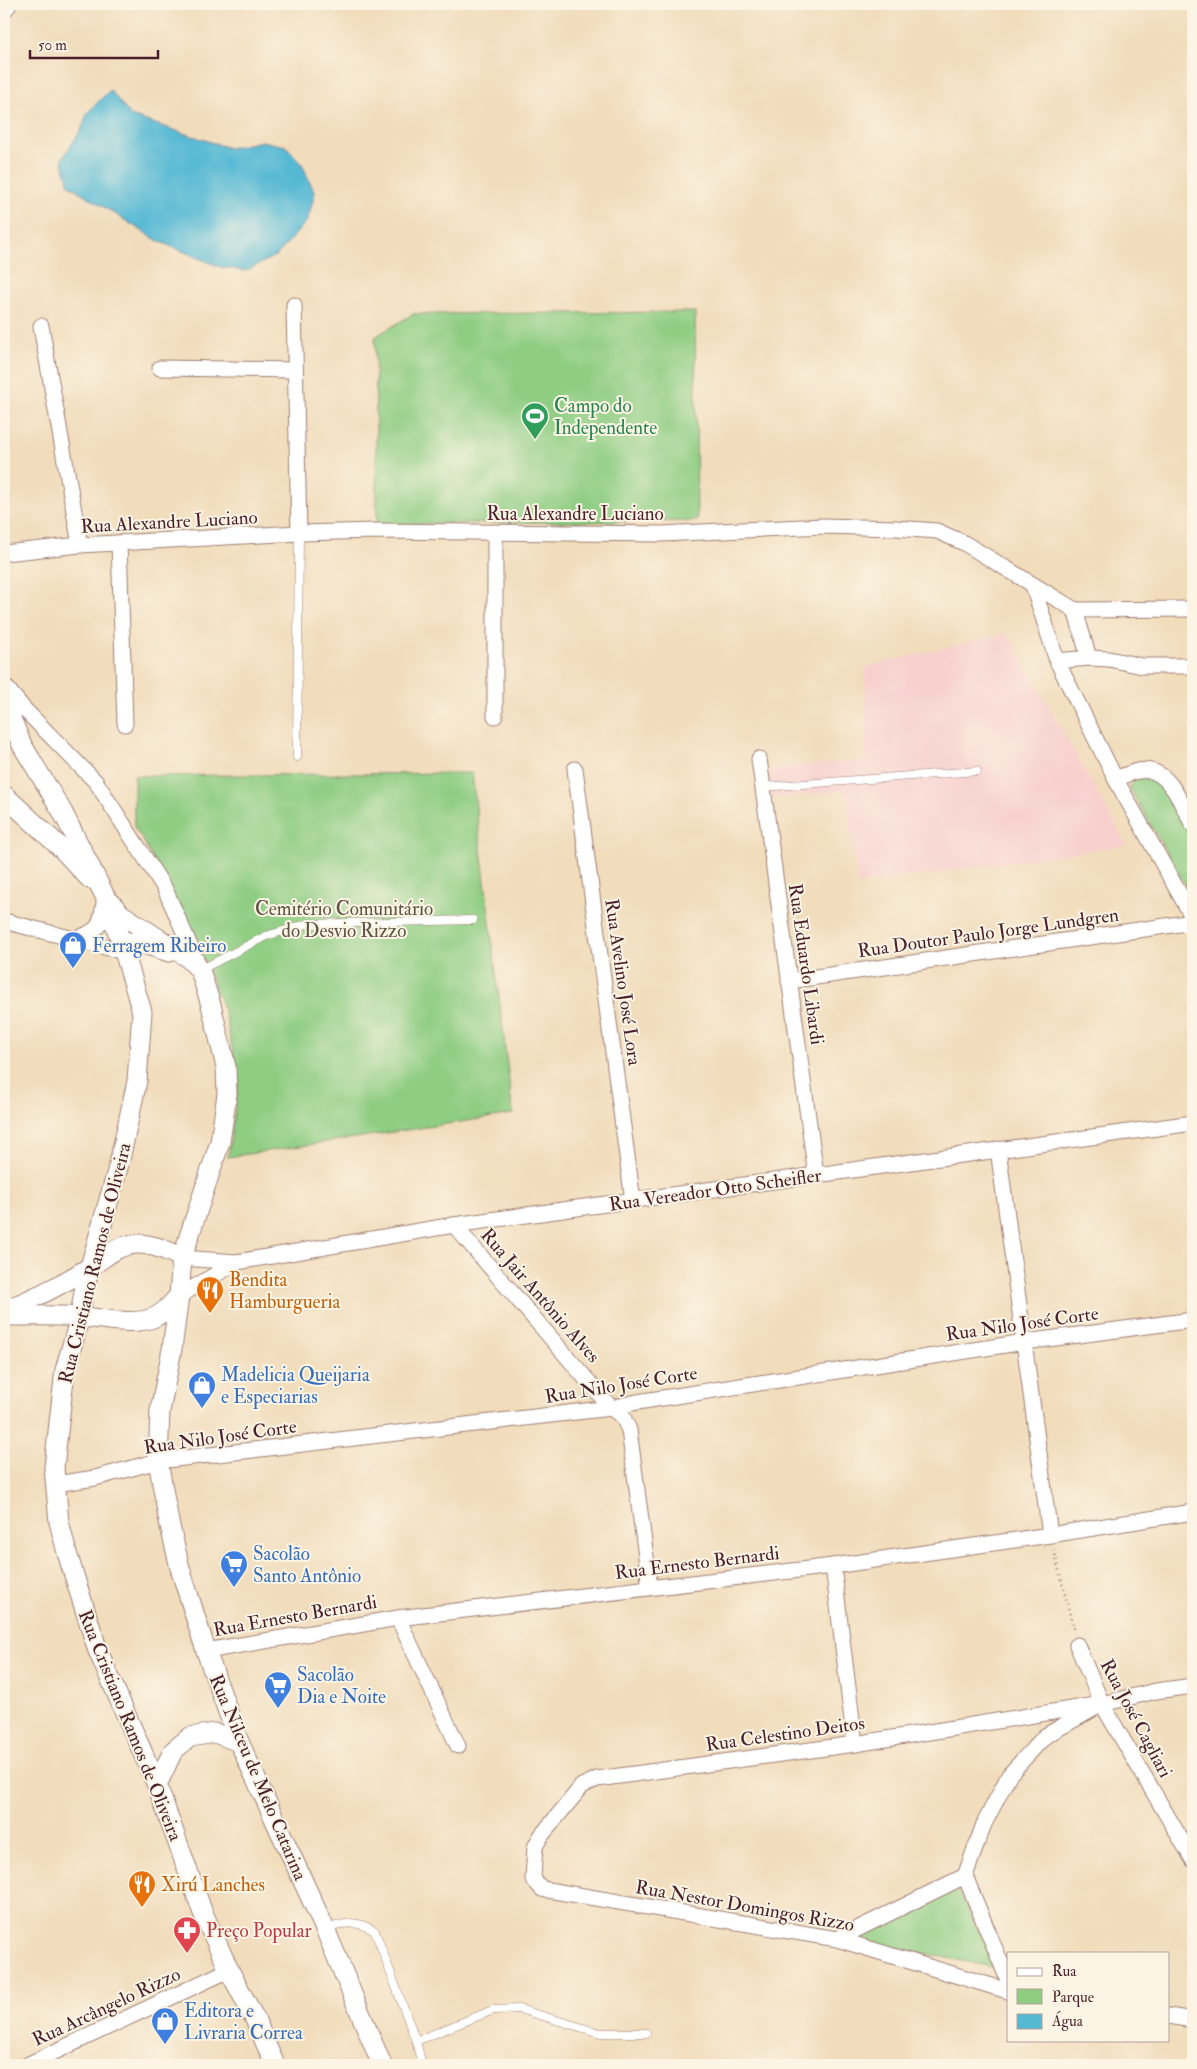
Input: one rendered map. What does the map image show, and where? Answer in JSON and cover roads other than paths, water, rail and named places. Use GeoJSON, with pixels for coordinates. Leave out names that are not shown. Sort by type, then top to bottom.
{"type":"FeatureCollection","features":[{"type":"Feature","properties":{"kind":"street"},"geometry":{"type":"LineString","coordinates":[[4,8],[8,4]]}},
{"type":"Feature","properties":{"kind":"street"},"geometry":{"type":"LineString","coordinates":[[294,305],[299,533]]}},
{"type":"Feature","properties":{"kind":"street"},"geometry":{"type":"LineString","coordinates":[[40,326],[80,545]]}},
{"type":"Feature","properties":{"kind":"street"},"geometry":{"type":"LineString","coordinates":[[160,368],[296,370]]}},
{"type":"Feature","properties":{"kind":"street","name":"Rua Alexandre Luciano"},"geometry":{"type":"LineString","coordinates":[[4,553],[80,545],[299,533],[376,531],[662,534],[823,526],[896,528],[937,531],[964,543],[1075,610]]}},
{"type":"Feature","properties":{"kind":"street"},"geometry":{"type":"LineString","coordinates":[[495,532],[495,716]]}},
{"type":"Feature","properties":{"kind":"street"},"geometry":{"type":"LineString","coordinates":[[119,543],[125,724]]}},
{"type":"Feature","properties":{"kind":"street"},"geometry":{"type":"LineString","coordinates":[[1034,586],[1057,661],[1116,780],[1193,918]]}},
{"type":"Feature","properties":{"kind":"street"},"geometry":{"type":"LineString","coordinates":[[1089,658],[1075,610],[1193,608]]}},
{"type":"Feature","properties":{"kind":"street"},"geometry":{"type":"LineString","coordinates":[[1057,661],[1089,658],[1109,659],[1142,666],[1193,666]]}},
{"type":"Feature","properties":{"kind":"street","name":"Rua Nilceu de Melo Catarina"},"geometry":{"type":"LineString","coordinates":[[4,684],[24,709],[96,782],[165,889],[211,1005],[226,1067],[227,1094],[220,1142],[182,1258],[179,1296],[160,1411],[158,1462],[163,1496],[180,1568],[206,1651],[239,1742],[325,1929],[382,2065]]}},
{"type":"Feature","properties":{"kind":"street","name":"Rua Cristiano Ramos de Oliveira"},"geometry":{"type":"LineString","coordinates":[[4,689],[11,718],[22,745],[62,811],[105,896],[123,946],[142,1012],[137,1081],[119,1164],[90,1267],[80,1317],[65,1370],[54,1467],[59,1522],[98,1651],[157,1785],[203,1913],[229,1970],[256,2021],[275,2065]]}},
{"type":"Feature","properties":{"kind":"street","name":"Rua Eduardo Libardi"},"geometry":{"type":"LineString","coordinates":[[759,759],[816,1175]]}},
{"type":"Feature","properties":{"kind":"street","name":"Rua Avelino José Lora"},"geometry":{"type":"LineString","coordinates":[[575,769],[634,1201]]}},
{"type":"Feature","properties":{"kind":"street"},"geometry":{"type":"LineString","coordinates":[[1116,780],[1130,771],[1143,769],[1157,773],[1171,784],[1193,825]]}},
{"type":"Feature","properties":{"kind":"street"},"geometry":{"type":"LineString","coordinates":[[4,795],[61,848],[121,914],[194,963]]}},
{"type":"Feature","properties":{"kind":"street"},"geometry":{"type":"LineString","coordinates":[[74,940],[94,932],[101,922],[105,896]]}},
{"type":"Feature","properties":{"kind":"street"},"geometry":{"type":"LineString","coordinates":[[4,921],[74,940],[123,946],[144,944],[194,963]]}},
{"type":"Feature","properties":{"kind":"street","name":"Rua Doutor Paulo Jorge Lundgren"},"geometry":{"type":"LineString","coordinates":[[789,982],[1193,922]]}},
{"type":"Feature","properties":{"kind":"street","name":"Rua Vereador Otto Scheifler"},"geometry":{"type":"LineString","coordinates":[[4,1310],[30,1300],[90,1267],[117,1248],[138,1244],[165,1250],[182,1258],[237,1262],[454,1225],[1193,1122]]}},
{"type":"Feature","properties":{"kind":"street"},"geometry":{"type":"LineString","coordinates":[[998,1149],[1050,1535]]}},
{"type":"Feature","properties":{"kind":"street","name":"Rua Jair Antônio Alves"},"geometry":{"type":"LineString","coordinates":[[454,1225],[611,1408],[623,1417],[629,1430],[650,1587]]}},
{"type":"Feature","properties":{"kind":"street","name":"Rua Vereador Otto Scheifler"},"geometry":{"type":"LineString","coordinates":[[4,1316],[80,1317],[138,1321],[153,1318],[165,1310],[179,1296],[237,1262]]}},
{"type":"Feature","properties":{"kind":"street","name":"Rua Nilo José Corte"},"geometry":{"type":"LineString","coordinates":[[55,1484],[94,1478],[158,1462],[611,1408],[637,1402],[1024,1342],[1193,1320]]}},
{"type":"Feature","properties":{"kind":"street","name":"Rua Ernesto Bernardi"},"geometry":{"type":"LineString","coordinates":[[206,1651],[398,1618],[832,1566],[1050,1535],[1193,1512]]}},
{"type":"Feature","properties":{"kind":"street"},"geometry":{"type":"LineString","coordinates":[[832,1566],[855,1744]]}},
{"type":"Feature","properties":{"kind":"street"},"geometry":{"type":"LineString","coordinates":[[398,1618],[458,1746]]}},
{"type":"Feature","properties":{"kind":"street","name":"Rua José Cagliari"},"geometry":{"type":"LineString","coordinates":[[1077,1645],[1102,1704],[1193,1860]]}},
{"type":"Feature","properties":{"kind":"street","name":"Rua Celestino Deitos"},"geometry":{"type":"LineString","coordinates":[[533,1879],[535,1847],[542,1836],[582,1786],[597,1779],[855,1744],[1102,1704],[1156,1691],[1193,1686]]}},
{"type":"Feature","properties":{"kind":"street","name":"Rua Celestino Deitos"},"geometry":{"type":"LineString","coordinates":[[965,1876],[984,1824],[1009,1775],[1044,1736],[1102,1704]]}},
{"type":"Feature","properties":{"kind":"street"},"geometry":{"type":"LineString","coordinates":[[157,1785],[173,1751],[190,1737],[215,1732],[239,1742]]}},
{"type":"Feature","properties":{"kind":"street"},"geometry":{"type":"LineString","coordinates":[[837,1939],[965,1876],[1007,1978]]}},
{"type":"Feature","properties":{"kind":"street","name":"Rua Nestor Domingos Rizzo"},"geometry":{"type":"LineString","coordinates":[[533,1879],[542,1889],[561,1893],[837,1939],[1007,1991]]}},
{"type":"Feature","properties":{"kind":"street","name":"Rua Arcângelo Rizzo"},"geometry":{"type":"LineString","coordinates":[[27,2065],[229,1970]]}},
{"type":"Feature","properties":{"kind":"street"},"geometry":{"type":"LineString","coordinates":[[1170,2016],[1193,2020]]}},
{"type":"Feature","properties":{"kind":"lane"},"geometry":{"type":"LineString","coordinates":[[297,757],[299,533]]}},
{"type":"Feature","properties":{"kind":"lane"},"geometry":{"type":"LineString","coordinates":[[763,787],[977,771]]}},
{"type":"Feature","properties":{"kind":"lane"},"geometry":{"type":"LineString","coordinates":[[194,963],[266,936],[307,924],[473,920]]}},
{"type":"Feature","properties":{"kind":"lane"},"geometry":{"type":"LineString","coordinates":[[325,1929],[349,1922],[362,1923],[375,1931],[416,2041],[422,2065]]}},
{"type":"Feature","properties":{"kind":"lane"},"geometry":{"type":"LineString","coordinates":[[416,2041],[493,2010],[519,2009],[600,2033],[646,2034]]}},
{"type":"Feature","properties":{"kind":"water"},"geometry":{"type":"Polygon","coordinates":[[[110,90],[131,116],[229,148],[262,141],[286,146],[302,164],[315,194],[307,221],[277,255],[246,271],[220,267],[158,241],[69,185],[62,159],[81,130],[88,112],[110,90]]]}},
{"type":"Feature","properties":{"kind":"place","name":"Campo do Independente"},"geometry":{"type":"Point","coordinates":[535,440]}},
{"type":"Feature","properties":{"kind":"place","name":"Ferragem Ribeiro"},"geometry":{"type":"Point","coordinates":[73,969]}},
{"type":"Feature","properties":{"kind":"place","name":"Bendita Hamburgueria"},"geometry":{"type":"Point","coordinates":[210,1314]}},
{"type":"Feature","properties":{"kind":"place","name":"Madelicia Queijaria e Especiarias"},"geometry":{"type":"Point","coordinates":[202,1409]}},
{"type":"Feature","properties":{"kind":"place","name":"Sacolão Santo Antônio"},"geometry":{"type":"Point","coordinates":[234,1588]}},
{"type":"Feature","properties":{"kind":"place","name":"Sacolão Dia e Noite"},"geometry":{"type":"Point","coordinates":[278,1709]}},
{"type":"Feature","properties":{"kind":"place","name":"Xirú Lanches"},"geometry":{"type":"Point","coordinates":[142,1908]}},
{"type":"Feature","properties":{"kind":"place","name":"Preço Popular"},"geometry":{"type":"Point","coordinates":[187,1954]}},
{"type":"Feature","properties":{"kind":"place","name":"Editora e Livraria Correa"},"geometry":{"type":"Point","coordinates":[165,2045]}},
{"type":"Feature","properties":{"kind":"park label","name":"Cemitério Comunitário do Desvio Rizzo"},"geometry":{"type":"Point","coordinates":[344,919]}}]}
